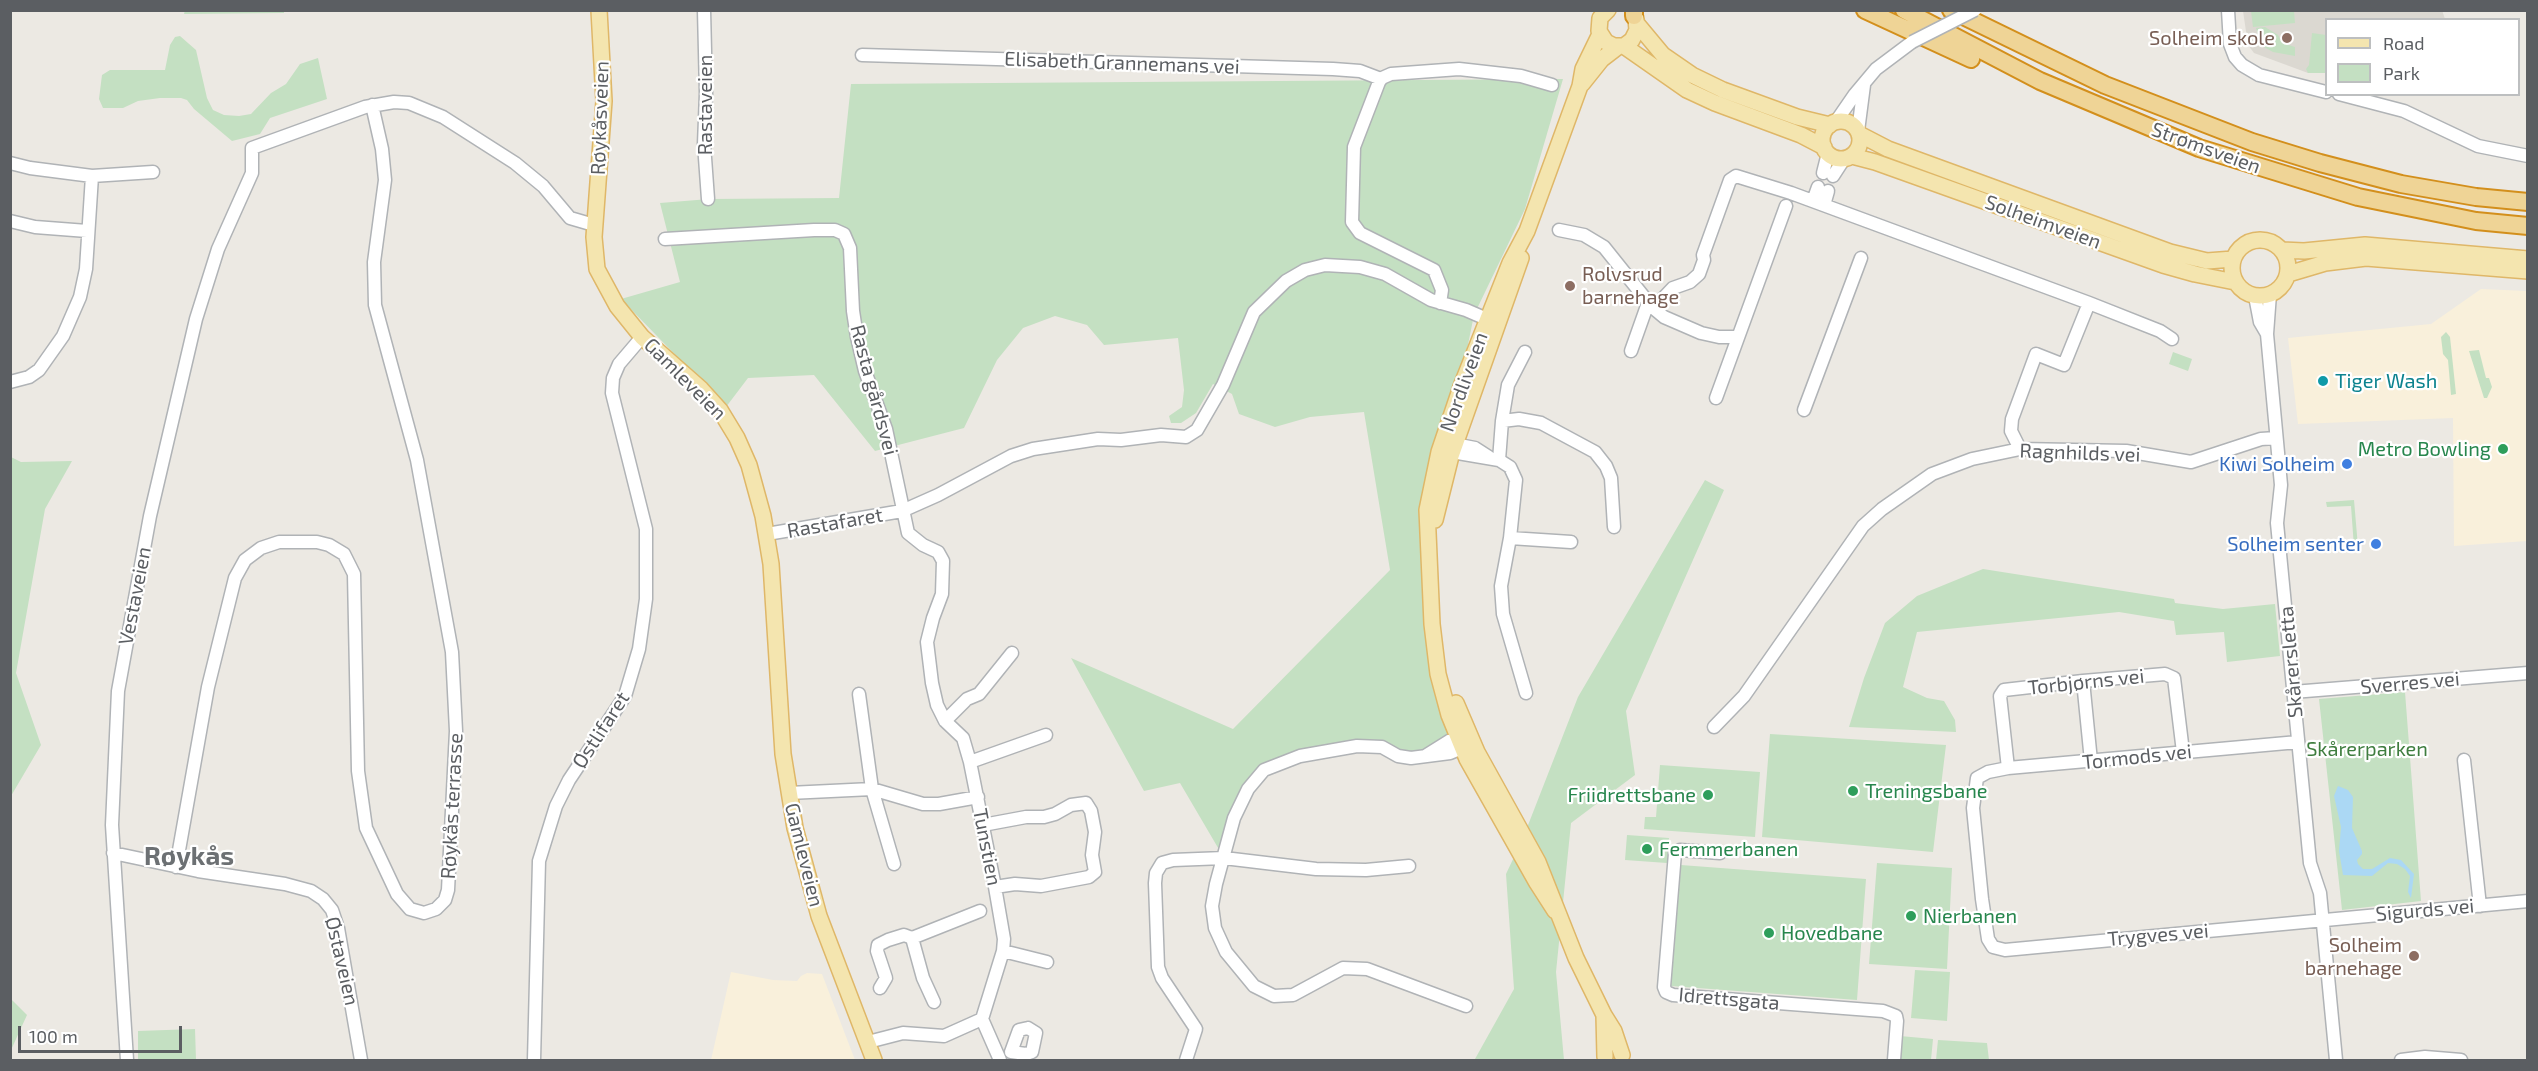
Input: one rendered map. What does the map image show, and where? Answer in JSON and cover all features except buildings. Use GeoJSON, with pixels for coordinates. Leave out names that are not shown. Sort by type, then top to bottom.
{"type":"FeatureCollection","features":[{"type":"Feature","properties":{"kind":"highway"},"geometry":{"type":"LineString","coordinates":[[1865,10],[2027,86],[2151,129]]}},
{"type":"Feature","properties":{"kind":"highway","name":"Strømsveien"},"geometry":{"type":"LineString","coordinates":[[1904,10],[2030,76],[2151,129],[2243,162],[2358,197],[2476,220],[2528,226]]}},
{"type":"Feature","properties":{"kind":"highway","name":"Strømsveien"},"geometry":{"type":"LineString","coordinates":[[1951,10],[2105,85],[2252,142],[2401,184],[2476,197],[2528,202]]}},
{"type":"Feature","properties":{"kind":"main road","name":"Røykåsveien"},"geometry":{"type":"LineString","coordinates":[[594,225],[604,127],[599,10]]}},
{"type":"Feature","properties":{"kind":"main road"},"geometry":{"type":"LineString","coordinates":[[1587,10],[1606,42],[1621,46],[1687,90],[1715,103],[1802,135],[1835,158],[1848,158],[1858,148],[1858,133],[1850,124],[1833,124],[1797,117],[1730,93],[1692,75],[1663,55],[1633,15]]}},
{"type":"Feature","properties":{"kind":"main road","name":"Nordliveien"},"geometry":{"type":"LineString","coordinates":[[1608,10],[1600,18],[1599,30],[1582,69],[1580,86],[1527,231],[1510,263],[1493,322],[1427,510],[1430,606],[1437,655],[1463,742],[1538,862],[1555,911],[1626,1058]]}},
{"type":"Feature","properties":{"kind":"main road","name":"Nordliveien"},"geometry":{"type":"LineString","coordinates":[[1580,86],[1602,59],[1632,40],[1633,15]]}},
{"type":"Feature","properties":{"kind":"main road"},"geometry":{"type":"LineString","coordinates":[[1826,150],[1824,133],[1833,124]]}},
{"type":"Feature","properties":{"kind":"main road","name":"Solheimveien"},"geometry":{"type":"LineString","coordinates":[[1858,133],[1888,149],[2170,252],[2207,261],[2233,259]]}},
{"type":"Feature","properties":{"kind":"main road","name":"Solheimveien"},"geometry":{"type":"LineString","coordinates":[[1848,158],[1875,162],[2163,265],[2235,282]]}},
{"type":"Feature","properties":{"kind":"main road","name":"Gamleveien"},"geometry":{"type":"LineString","coordinates":[[594,225],[594,253],[600,276],[617,306],[642,337],[707,396],[732,427],[754,478],[767,534],[773,577],[782,734],[789,793],[800,847],[813,897],[874,1060]]}},
{"type":"Feature","properties":{"kind":"main road"},"geometry":{"type":"LineString","coordinates":[[2282,250],[2288,263],[2288,274],[2281,287],[2263,295],[2242,291],[2231,271],[2233,259],[2244,244],[2255,240],[2268,241],[2282,250],[2297,251],[2365,245],[2528,259]]}},
{"type":"Feature","properties":{"kind":"main road"},"geometry":{"type":"LineString","coordinates":[[2288,274],[2325,263],[2366,258],[2528,271]]}},
{"type":"Feature","properties":{"kind":"main road","name":"Nordliveien"},"geometry":{"type":"LineString","coordinates":[[1602,1059],[1604,1016]]}},
{"type":"Feature","properties":{"kind":"main road"},"geometry":{"type":"LineString","coordinates":[[1602,1059],[1626,1058]]}},
{"type":"Feature","properties":{"kind":"street","name":"Rastaveien"},"geometry":{"type":"LineString","coordinates":[[704,10],[706,93],[704,144],[708,199]]}},
{"type":"Feature","properties":{"kind":"street"},"geometry":{"type":"LineString","coordinates":[[1833,124],[1876,69],[1912,42],[1975,10]]}},
{"type":"Feature","properties":{"kind":"street"},"geometry":{"type":"LineString","coordinates":[[2228,10],[2230,44],[2235,57],[2242,65],[2259,75],[2325,92]]}},
{"type":"Feature","properties":{"kind":"street","name":"Elisabeth Grannemans vei"},"geometry":{"type":"LineString","coordinates":[[862,55],[1333,69],[1360,71],[1381,79],[1390,74],[1459,69],[1521,76],[1552,85]]}},
{"type":"Feature","properties":{"kind":"street"},"geometry":{"type":"LineString","coordinates":[[1381,79],[1354,147],[1352,222],[1360,233],[1434,270],[1442,290],[1440,303]]}},
{"type":"Feature","properties":{"kind":"street"},"geometry":{"type":"LineString","coordinates":[[1858,133],[1864,84]]}},
{"type":"Feature","properties":{"kind":"street"},"geometry":{"type":"LineString","coordinates":[[2347,96],[2404,111],[2478,146],[2528,156]]}},
{"type":"Feature","properties":{"kind":"street"},"geometry":{"type":"LineString","coordinates":[[372,105],[409,103],[443,117],[524,170],[543,186],[570,218],[594,225]]}},
{"type":"Feature","properties":{"kind":"street","name":"Vestaveien"},"geometry":{"type":"LineString","coordinates":[[127,1060],[113,853],[112,805],[116,706],[140,566],[203,294],[218,249],[250,178],[253,166],[252,148],[372,105]]}},
{"type":"Feature","properties":{"kind":"street","name":"Røykås terrasse"},"geometry":{"type":"LineString","coordinates":[[176,867],[208,687],[235,578],[245,560],[261,548],[279,542],[317,542],[329,545],[344,554],[354,574],[358,771],[366,828],[397,894],[410,909],[424,913],[436,909],[445,900],[448,890],[456,740],[453,658],[417,460],[375,305],[374,268],[386,180],[372,105]]}},
{"type":"Feature","properties":{"kind":"street"},"geometry":{"type":"LineString","coordinates":[[1826,150],[1828,175],[1848,158]]}},
{"type":"Feature","properties":{"kind":"street"},"geometry":{"type":"LineString","coordinates":[[10,163],[30,168],[92,176],[153,172]]}},
{"type":"Feature","properties":{"kind":"street"},"geometry":{"type":"LineString","coordinates":[[10,382],[29,377],[39,370],[69,324],[80,297],[86,269],[92,176]]}},
{"type":"Feature","properties":{"kind":"street"},"geometry":{"type":"LineString","coordinates":[[1631,351],[1651,306],[1673,288],[1690,282],[1699,274],[1704,260],[1702,255],[1732,176],[1818,203],[2089,303],[2160,331],[2172,339]]}},
{"type":"Feature","properties":{"kind":"street"},"geometry":{"type":"LineString","coordinates":[[1818,203],[1823,189]]}},
{"type":"Feature","properties":{"kind":"street"},"geometry":{"type":"LineString","coordinates":[[1716,398],[1786,206]]}},
{"type":"Feature","properties":{"kind":"street"},"geometry":{"type":"LineString","coordinates":[[10,221],[87,231]]}},
{"type":"Feature","properties":{"kind":"street","name":"Rasta gårdsvei"},"geometry":{"type":"LineString","coordinates":[[665,239],[814,230],[835,230],[844,234],[850,248],[853,311],[857,337],[865,371],[886,429],[902,511]]}},
{"type":"Feature","properties":{"kind":"street"},"geometry":{"type":"LineString","coordinates":[[1559,230],[1584,235],[1604,247],[1651,306],[1665,317],[1701,333],[1719,337],[1738,337]]}},
{"type":"Feature","properties":{"kind":"street"},"geometry":{"type":"LineString","coordinates":[[1804,410],[1861,258]]}},
{"type":"Feature","properties":{"kind":"street","name":"Rastafaret"},"geometry":{"type":"LineString","coordinates":[[767,534],[902,511],[938,495],[1011,456],[1033,449],[1098,439],[1121,440],[1161,435],[1186,437],[1197,430],[1223,385],[1254,312],[1286,281],[1305,270],[1325,265],[1360,267],[1385,274],[1440,303],[1493,322]]}},
{"type":"Feature","properties":{"kind":"street","name":"Skårersletta"},"geometry":{"type":"LineString","coordinates":[[2263,295],[2260,322],[2267,334],[2281,485],[2277,523],[2293,692],[2310,862],[2320,893],[2336,1060]]}},
{"type":"Feature","properties":{"kind":"street"},"geometry":{"type":"LineString","coordinates":[[2020,449],[2012,431],[2012,419],[2036,354],[2064,365],[2089,303]]}},
{"type":"Feature","properties":{"kind":"street","name":"Østlifaret"},"geometry":{"type":"LineString","coordinates":[[534,1060],[537,883],[542,852],[556,806],[568,780],[625,696],[639,650],[646,599],[646,529],[612,393],[613,378],[619,364],[642,337]]}},
{"type":"Feature","properties":{"kind":"street"},"geometry":{"type":"LineString","coordinates":[[1494,458],[1508,385],[1525,352]]}},
{"type":"Feature","properties":{"kind":"street"},"geometry":{"type":"LineString","coordinates":[[1502,421],[1519,419],[1541,423],[1595,453],[1606,466],[1611,478],[1614,527]]}},
{"type":"Feature","properties":{"kind":"street","name":"Ragnhilds vei"},"geometry":{"type":"LineString","coordinates":[[1714,727],[1744,696],[1863,526],[1881,509],[1932,474],[1949,466],[2020,449],[2127,451],[2191,462],[2261,439],[2276,438]]}},
{"type":"Feature","properties":{"kind":"street"},"geometry":{"type":"LineString","coordinates":[[1450,446],[1473,457],[1494,458],[1510,467],[1516,480],[1502,586],[1503,614],[1526,693]]}},
{"type":"Feature","properties":{"kind":"street"},"geometry":{"type":"LineString","coordinates":[[902,511],[908,533],[923,545],[938,552],[943,561],[942,594],[927,642],[937,705],[945,721],[967,699],[979,693],[1012,653]]}},
{"type":"Feature","properties":{"kind":"street"},"geometry":{"type":"LineString","coordinates":[[1510,538],[1571,542]]}},
{"type":"Feature","properties":{"kind":"street","name":"Torbjørns vei"},"geometry":{"type":"LineString","coordinates":[[2008,768],[2000,696],[2004,690],[2083,681],[2165,674],[2174,678],[2183,752]]}},
{"type":"Feature","properties":{"kind":"street","name":"Sverres vei"},"geometry":{"type":"LineString","coordinates":[[2293,692],[2528,674]]}},
{"type":"Feature","properties":{"kind":"street"},"geometry":{"type":"LineString","coordinates":[[2083,681],[2091,761]]}},
{"type":"Feature","properties":{"kind":"street"},"geometry":{"type":"LineString","coordinates":[[859,694],[872,789],[894,864]]}},
{"type":"Feature","properties":{"kind":"street","name":"Tunstien"},"geometry":{"type":"LineString","coordinates":[[945,721],[963,738],[970,762],[996,891],[1004,939],[1003,951]]}},
{"type":"Feature","properties":{"kind":"street"},"geometry":{"type":"LineString","coordinates":[[970,762],[1046,735]]}},
{"type":"Feature","properties":{"kind":"street"},"geometry":{"type":"LineString","coordinates":[[1463,742],[1435,748],[1425,756],[1405,758],[1382,747],[1368,745],[1300,756],[1264,770],[1248,789],[1234,819],[1212,906],[1215,928],[1226,952],[1254,986],[1274,996],[1293,995],[1343,968],[1367,969],[1466,1006]]}},
{"type":"Feature","properties":{"kind":"street","name":"Tormods vei"},"geometry":{"type":"LineString","coordinates":[[1993,947],[1988,939],[1982,899],[1973,808],[1977,778],[1988,772],[2008,768],[2298,742]]}},
{"type":"Feature","properties":{"kind":"street"},"geometry":{"type":"LineString","coordinates":[[2464,760],[2480,906]]}},
{"type":"Feature","properties":{"kind":"street"},"geometry":{"type":"LineString","coordinates":[[789,793],[872,789],[923,804],[939,804],[978,797]]}},
{"type":"Feature","properties":{"kind":"street"},"geometry":{"type":"LineString","coordinates":[[983,825],[1026,817],[1044,817],[1071,805],[1086,803],[1091,811],[1095,832],[1092,855],[1095,872],[1089,876],[1041,886],[1015,884],[996,891]]}},
{"type":"Feature","properties":{"kind":"street","name":"Idrettsgata"},"geometry":{"type":"LineString","coordinates":[[1720,853],[1680,850],[1675,853],[1664,987],[1666,992],[1673,995],[1883,1011],[1896,1016],[1898,1020],[1894,1060]]}},
{"type":"Feature","properties":{"kind":"street","name":"Østaveien"},"geometry":{"type":"LineString","coordinates":[[113,853],[176,867],[295,886],[318,895],[327,903],[334,915],[341,939],[361,1060]]}},
{"type":"Feature","properties":{"kind":"street"},"geometry":{"type":"LineString","coordinates":[[1186,1060],[1196,1029],[1162,978],[1158,967],[1156,873],[1162,863],[1173,860],[1224,858],[1316,869],[1366,870],[1409,866]]}},
{"type":"Feature","properties":{"kind":"street","name":"Sigurds vei"},"geometry":{"type":"LineString","coordinates":[[2323,920],[2528,901]]}},
{"type":"Feature","properties":{"kind":"street"},"geometry":{"type":"LineString","coordinates":[[880,987],[885,984],[886,978],[878,945],[904,935],[912,938],[980,911]]}},
{"type":"Feature","properties":{"kind":"street","name":"Trygves vei"},"geometry":{"type":"LineString","coordinates":[[1993,947],[2005,950],[2323,920]]}},
{"type":"Feature","properties":{"kind":"street"},"geometry":{"type":"LineString","coordinates":[[912,938],[923,978],[934,1002]]}},
{"type":"Feature","properties":{"kind":"street"},"geometry":{"type":"LineString","coordinates":[[1011,1052],[996,1059],[982,1019],[1003,951],[1047,962]]}},
{"type":"Feature","properties":{"kind":"street"},"geometry":{"type":"LineString","coordinates":[[868,1042],[903,1033],[944,1036],[982,1019]]}},
{"type":"Feature","properties":{"kind":"street"},"geometry":{"type":"LineString","coordinates":[[2402,1060],[2431,1057],[2461,1060]]}},
{"type":"Feature","properties":{"kind":"shaded area","name":"Solheim skole"},"geometry":{"type":"Polygon","coordinates":[[[2442,10],[2445,18],[2325,18],[2325,73],[2308,73],[2254,53],[2248,45],[2243,11],[2442,10]]]}},
{"type":"Feature","properties":{"kind":"shaded area"},"geometry":{"type":"Polygon","coordinates":[[[2481,289],[2527,291],[2527,541],[2454,546],[2453,418],[2298,424],[2288,338],[2431,324],[2481,289]]]}},
{"type":"Feature","properties":{"kind":"shaded area"},"geometry":{"type":"Polygon","coordinates":[[[731,972],[773,980],[797,981],[807,973],[822,974],[855,1060],[711,1060],[731,972]]]}},
{"type":"Feature","properties":{"kind":"green space"},"geometry":{"type":"Polygon","coordinates":[[[185,10],[284,10],[284,13],[184,14],[185,10]]]}},
{"type":"Feature","properties":{"kind":"green space"},"geometry":{"type":"Polygon","coordinates":[[[2251,11],[2294,11],[2295,23],[2253,27],[2251,11]]]}},
{"type":"Feature","properties":{"kind":"green space"},"geometry":{"type":"Polygon","coordinates":[[[2265,27],[2278,35],[2282,43],[2295,47],[2295,56],[2273,52],[2262,46],[2256,28],[2265,27]]]}},
{"type":"Feature","properties":{"kind":"green space"},"geometry":{"type":"Polygon","coordinates":[[[2312,33],[2325,35],[2325,73],[2308,73],[2306,69],[2309,65],[2312,33]]]}},
{"type":"Feature","properties":{"kind":"green space"},"geometry":{"type":"Polygon","coordinates":[[[180,36],[196,50],[207,98],[213,110],[224,115],[251,114],[271,93],[286,84],[300,64],[318,58],[327,99],[270,118],[260,134],[232,141],[194,109],[187,100],[181,98],[160,98],[138,101],[123,108],[103,108],[99,99],[102,75],[110,70],[165,70],[170,45],[175,37],[180,36]]]}},
{"type":"Feature","properties":{"kind":"green space"},"geometry":{"type":"Polygon","coordinates":[[[1563,79],[1525,209],[1474,315],[1447,448],[1433,504],[1438,663],[1465,742],[1418,758],[1368,745],[1264,770],[1248,789],[1224,858],[1180,783],[1144,791],[1071,658],[1233,729],[1390,570],[1364,412],[1310,417],[1275,427],[1239,414],[1232,394],[1213,384],[1196,413],[1181,423],[1171,423],[1169,416],[1182,407],[1184,390],[1178,338],[1104,345],[1087,325],[1055,316],[1023,328],[997,360],[964,428],[875,451],[814,375],[748,378],[726,407],[621,299],[680,282],[660,203],[709,199],[839,198],[851,84],[1563,79]]]}},
{"type":"Feature","properties":{"kind":"green space"},"geometry":{"type":"Polygon","coordinates":[[[2446,332],[2450,337],[2456,394],[2451,395],[2448,360],[2443,354],[2441,337],[2446,332]]]}},
{"type":"Feature","properties":{"kind":"green space"},"geometry":{"type":"Polygon","coordinates":[[[2479,350],[2486,378],[2489,378],[2492,387],[2487,398],[2484,398],[2469,351],[2479,350]]]}},
{"type":"Feature","properties":{"kind":"green space"},"geometry":{"type":"Polygon","coordinates":[[[2173,352],[2192,359],[2188,371],[2169,364],[2173,352]]]}},
{"type":"Feature","properties":{"kind":"green space"},"geometry":{"type":"Polygon","coordinates":[[[11,457],[21,462],[72,461],[45,509],[16,673],[41,745],[11,796],[11,457]]]}},
{"type":"Feature","properties":{"kind":"green space"},"geometry":{"type":"Polygon","coordinates":[[[1705,480],[1724,490],[1626,711],[1635,775],[1571,823],[1556,972],[1564,1060],[1477,1060],[1475,1059],[1514,989],[1506,874],[1523,838],[1578,697],[1705,480]]]}},
{"type":"Feature","properties":{"kind":"green space"},"geometry":{"type":"Polygon","coordinates":[[[2354,500],[2358,547],[2354,547],[2351,506],[2327,507],[2326,502],[2354,500]]]}},
{"type":"Feature","properties":{"kind":"green space"},"geometry":{"type":"Polygon","coordinates":[[[1983,569],[2174,599],[2175,603],[2223,609],[2275,604],[2280,656],[2227,662],[2224,632],[2176,635],[2174,621],[2119,612],[1917,632],[1903,687],[1927,698],[1944,701],[1955,720],[1956,732],[1849,727],[1864,678],[1885,623],[1917,596],[1983,569]]]}},
{"type":"Feature","properties":{"kind":"green space","name":"Skårerparken"},"geometry":{"type":"Polygon","coordinates":[[[2405,692],[2421,901],[2342,910],[2319,699],[2405,692]]]}},
{"type":"Feature","properties":{"kind":"green space","name":"Treningsbane"},"geometry":{"type":"Polygon","coordinates":[[[1770,734],[1946,745],[1933,852],[1762,837],[1770,734]]]}},
{"type":"Feature","properties":{"kind":"green space","name":"Friidrettsbane"},"geometry":{"type":"Polygon","coordinates":[[[1660,765],[1760,772],[1755,837],[1644,829],[1645,817],[1656,817],[1660,765]]]}},
{"type":"Feature","properties":{"kind":"green space","name":"Fermmerbanen"},"geometry":{"type":"Polygon","coordinates":[[[1627,835],[1669,838],[1667,863],[1625,860],[1627,835]]]}},
{"type":"Feature","properties":{"kind":"green space","name":"Nierbanen"},"geometry":{"type":"Polygon","coordinates":[[[1877,863],[1952,868],[1947,969],[1869,964],[1877,863]]]}},
{"type":"Feature","properties":{"kind":"green space","name":"Hovedbane"},"geometry":{"type":"Polygon","coordinates":[[[1681,865],[1866,879],[1857,1000],[1671,986],[1681,865]]]}},
{"type":"Feature","properties":{"kind":"green space"},"geometry":{"type":"Polygon","coordinates":[[[1915,970],[1950,972],[1947,1021],[1911,1018],[1915,970]]]}},
{"type":"Feature","properties":{"kind":"green space"},"geometry":{"type":"Polygon","coordinates":[[[11,999],[27,1015],[10,1050],[11,999]]]}},
{"type":"Feature","properties":{"kind":"green space"},"geometry":{"type":"Polygon","coordinates":[[[195,1029],[196,1060],[138,1060],[138,1031],[195,1029]]]}},
{"type":"Feature","properties":{"kind":"green space"},"geometry":{"type":"Polygon","coordinates":[[[1900,1036],[1933,1039],[1931,1060],[1898,1060],[1900,1036]]]}},
{"type":"Feature","properties":{"kind":"green space"},"geometry":{"type":"Polygon","coordinates":[[[1938,1040],[1987,1043],[1989,1060],[1936,1060],[1938,1040]]]}},
{"type":"Feature","properties":{"kind":"water"},"geometry":{"type":"Polygon","coordinates":[[[2338,786],[2348,790],[2353,797],[2352,828],[2362,851],[2357,860],[2358,864],[2363,869],[2372,869],[2390,858],[2401,860],[2414,874],[2411,898],[2408,892],[2410,876],[2397,864],[2388,863],[2372,876],[2343,875],[2339,851],[2341,827],[2334,796],[2338,786]]]}},
{"type":"Feature","properties":{"kind":"place","name":"Solheim skole"},"geometry":{"type":"Point","coordinates":[2287,38]}},
{"type":"Feature","properties":{"kind":"place","name":"Rolvsrud barnehage"},"geometry":{"type":"Point","coordinates":[1570,286]}},
{"type":"Feature","properties":{"kind":"place","name":"Tiger Wash"},"geometry":{"type":"Point","coordinates":[2323,381]}},
{"type":"Feature","properties":{"kind":"place","name":"Metro Bowling"},"geometry":{"type":"Point","coordinates":[2503,449]}},
{"type":"Feature","properties":{"kind":"place","name":"Kiwi Solheim"},"geometry":{"type":"Point","coordinates":[2347,464]}},
{"type":"Feature","properties":{"kind":"place","name":"Solheim senter"},"geometry":{"type":"Point","coordinates":[2376,544]}},
{"type":"Feature","properties":{"kind":"place","name":"Treningsbane"},"geometry":{"type":"Point","coordinates":[1853,791]}},
{"type":"Feature","properties":{"kind":"place","name":"Friidrettsbane"},"geometry":{"type":"Point","coordinates":[1708,795]}},
{"type":"Feature","properties":{"kind":"place","name":"Fermmerbanen"},"geometry":{"type":"Point","coordinates":[1647,849]}},
{"type":"Feature","properties":{"kind":"place","name":"Nierbanen"},"geometry":{"type":"Point","coordinates":[1911,916]}},
{"type":"Feature","properties":{"kind":"place","name":"Hovedbane"},"geometry":{"type":"Point","coordinates":[1769,933]}},
{"type":"Feature","properties":{"kind":"place","name":"Solheim barnehage"},"geometry":{"type":"Point","coordinates":[2414,956]}},
{"type":"Feature","properties":{"kind":"district","name":"Røykås"},"geometry":{"type":"Point","coordinates":[189,856]}}]}
